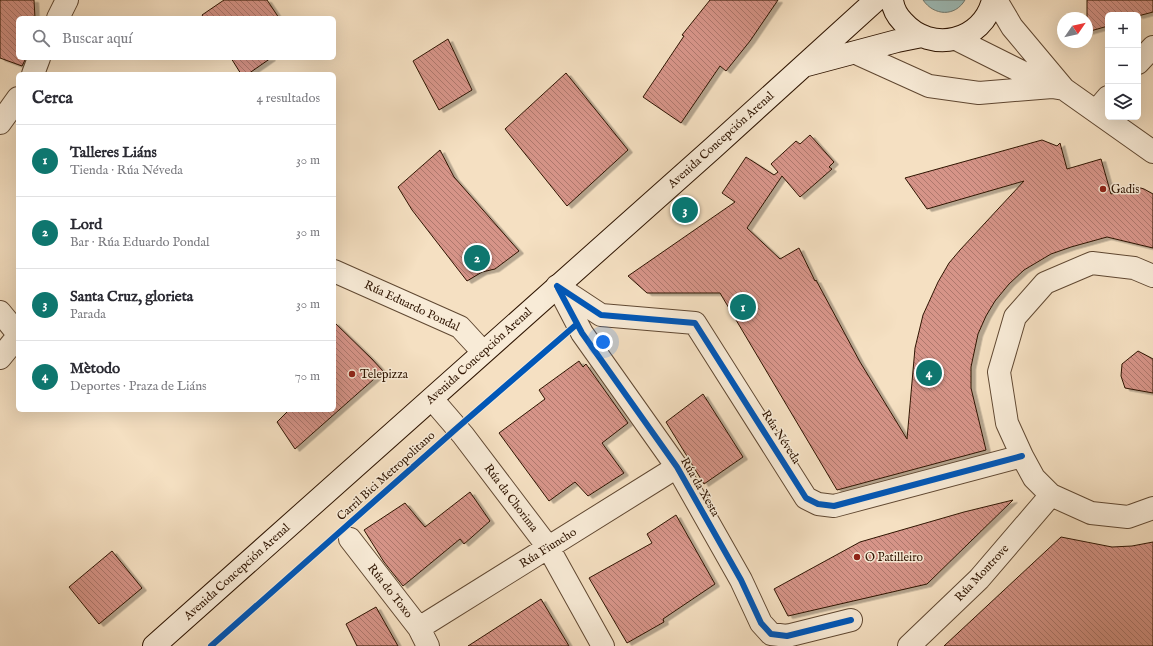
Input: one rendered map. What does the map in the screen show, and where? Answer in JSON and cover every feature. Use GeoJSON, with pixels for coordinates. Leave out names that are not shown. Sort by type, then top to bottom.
{"type":"FeatureCollection","features":[{"type":"Feature","properties":{"kind":"street"},"geometry":{"type":"LineString","coordinates":[[59,16],[67,0]]}},
{"type":"Feature","properties":{"kind":"street","name":"Avenida Concepción Arenal"},"geometry":{"type":"LineString","coordinates":[[154,646],[432,399],[876,0]]}},
{"type":"Feature","properties":{"kind":"street","name":"Avenida Concepción Arenal"},"geometry":{"type":"LineString","coordinates":[[892,0],[898,17],[909,29],[922,36],[939,41],[956,39],[969,33],[980,24],[991,10],[993,0]]}},
{"type":"Feature","properties":{"kind":"street"},"geometry":{"type":"LineString","coordinates":[[996,0],[1012,27],[1058,88]]}},
{"type":"Feature","properties":{"kind":"street","name":"Avenida Concepción Arenal"},"geometry":{"type":"LineString","coordinates":[[804,65],[922,36]]}},
{"type":"Feature","properties":{"kind":"street"},"geometry":{"type":"LineString","coordinates":[[956,39],[1058,88],[1102,104],[1153,152]]}},
{"type":"Feature","properties":{"kind":"street"},"geometry":{"type":"LineString","coordinates":[[1141,60],[1153,47]]}},
{"type":"Feature","properties":{"kind":"street"},"geometry":{"type":"LineString","coordinates":[[856,53],[929,86],[979,93],[1058,88]]}},
{"type":"Feature","properties":{"kind":"street"},"geometry":{"type":"LineString","coordinates":[[34,72],[39,60]]}},
{"type":"Feature","properties":{"kind":"street"},"geometry":{"type":"LineString","coordinates":[[0,123],[16,101]]}},
{"type":"Feature","properties":{"kind":"street"},"geometry":{"type":"LineString","coordinates":[[1153,276],[1134,268],[1092,263],[1045,283],[1015,317],[999,372],[1007,423],[1034,478],[1051,495],[1091,513],[1128,516],[1153,508]]}},
{"type":"Feature","properties":{"kind":"street","name":"Rúa Eduardo Pondal"},"geometry":{"type":"LineString","coordinates":[[336,272],[460,326],[483,352]]}},
{"type":"Feature","properties":{"kind":"street","name":"Rúa Néveda"},"geometry":{"type":"LineString","coordinates":[[557,286],[601,315],[694,323],[806,498],[818,504],[834,506],[1022,456]]}},
{"type":"Feature","properties":{"kind":"street","name":"Rúa da Xesta"},"geometry":{"type":"LineString","coordinates":[[557,286],[582,333],[678,468],[741,580],[761,623],[771,634],[787,636],[851,620]]}},
{"type":"Feature","properties":{"kind":"street"},"geometry":{"type":"LineString","coordinates":[[0,312],[16,332]]}},
{"type":"Feature","properties":{"kind":"street"},"geometry":{"type":"LineString","coordinates":[[0,358],[16,338]]}},
{"type":"Feature","properties":{"kind":"street","name":"Rúa da Chorima"},"geometry":{"type":"LineString","coordinates":[[432,399],[463,435],[548,547],[603,646]]}},
{"type":"Feature","properties":{"kind":"street","name":"Rúa Fiuncho"},"geometry":{"type":"LineString","coordinates":[[423,637],[548,547],[678,468]]}},
{"type":"Feature","properties":{"kind":"street","name":"Rúa Montrove"},"geometry":{"type":"LineString","coordinates":[[909,646],[979,579],[1051,495]]}},
{"type":"Feature","properties":{"kind":"street","name":"Rúa do Toxo"},"geometry":{"type":"LineString","coordinates":[[350,539],[423,637]]}},
{"type":"Feature","properties":{"kind":"water"},"geometry":{"type":"Polygon","coordinates":[[[923,0],[965,0],[961,6],[950,12],[938,12],[923,0]]]}},
{"type":"Feature","properties":{"kind":"building"},"geometry":{"type":"Polygon","coordinates":[[[0,0],[34,0],[35,16],[16,16],[16,60],[25,60],[22,66],[0,58],[0,0]]]}},
{"type":"Feature","properties":{"kind":"building"},"geometry":{"type":"Polygon","coordinates":[[[224,0],[267,0],[278,16],[203,16],[224,0]]]}},
{"type":"Feature","properties":{"kind":"building"},"geometry":{"type":"Polygon","coordinates":[[[710,0],[778,0],[750,41],[726,71],[720,66],[681,123],[643,97],[684,36],[682,35],[710,0]]]}},
{"type":"Feature","properties":{"kind":"building"},"geometry":{"type":"Polygon","coordinates":[[[1087,0],[1153,0],[1153,12],[1141,15],[1141,12],[1105,12],[1105,27],[1093,30],[1093,12],[1087,12],[1087,0]]]}},
{"type":"Feature","properties":{"kind":"building"},"geometry":{"type":"Polygon","coordinates":[[[448,39],[472,90],[439,110],[413,61],[448,39]]]}},
{"type":"Feature","properties":{"kind":"building"},"geometry":{"type":"Polygon","coordinates":[[[232,60],[268,60],[251,72],[240,72],[232,60]]]}},
{"type":"Feature","properties":{"kind":"building"},"geometry":{"type":"Polygon","coordinates":[[[566,73],[628,150],[567,206],[505,129],[566,73]]]}},
{"type":"Feature","properties":{"kind":"building"},"geometry":{"type":"Polygon","coordinates":[[[810,135],[834,162],[829,167],[832,169],[800,197],[782,176],[747,228],[780,259],[799,248],[815,281],[816,280],[860,362],[907,439],[915,348],[923,315],[938,282],[949,263],[1024,181],[927,209],[905,178],[1042,140],[1057,146],[1060,143],[1067,169],[1101,159],[1111,194],[1134,186],[1153,194],[1153,248],[1107,237],[1051,254],[1024,270],[1009,284],[995,301],[986,316],[978,334],[971,367],[971,388],[986,450],[837,490],[720,293],[647,293],[628,276],[735,202],[722,193],[746,157],[774,175],[778,172],[771,164],[796,141],[800,144],[810,135]]]}},
{"type":"Feature","properties":{"kind":"building"},"geometry":{"type":"Polygon","coordinates":[[[440,150],[454,177],[519,251],[495,269],[482,272],[467,281],[412,210],[398,187],[440,150]]]}},
{"type":"Feature","properties":{"kind":"building"},"geometry":{"type":"Polygon","coordinates":[[[336,324],[383,371],[295,449],[277,422],[287,412],[336,412],[336,324]]]}},
{"type":"Feature","properties":{"kind":"building"},"geometry":{"type":"Polygon","coordinates":[[[1138,351],[1153,359],[1153,393],[1125,388],[1121,376],[1122,364],[1138,351]]]}},
{"type":"Feature","properties":{"kind":"building"},"geometry":{"type":"Polygon","coordinates":[[[579,361],[583,367],[586,364],[628,423],[602,443],[624,473],[588,496],[575,482],[549,501],[499,433],[545,399],[539,390],[579,361]]]}},
{"type":"Feature","properties":{"kind":"building"},"geometry":{"type":"Polygon","coordinates":[[[703,394],[743,457],[704,484],[666,422],[703,394]]]}},
{"type":"Feature","properties":{"kind":"building"},"geometry":{"type":"Polygon","coordinates":[[[470,492],[490,521],[464,544],[460,539],[403,586],[384,562],[364,530],[405,503],[425,527],[470,492]]]}},
{"type":"Feature","properties":{"kind":"building"},"geometry":{"type":"Polygon","coordinates":[[[1013,500],[927,584],[788,616],[774,589],[860,542],[964,512],[1013,500]]]}},
{"type":"Feature","properties":{"kind":"building"},"geometry":{"type":"Polygon","coordinates":[[[676,515],[715,584],[663,619],[664,622],[627,643],[589,578],[652,543],[647,534],[676,515]]]}},
{"type":"Feature","properties":{"kind":"building"},"geometry":{"type":"Polygon","coordinates":[[[1061,537],[1112,547],[1132,546],[1153,542],[1153,646],[944,646],[1061,537]]]}},
{"type":"Feature","properties":{"kind":"building"},"geometry":{"type":"Polygon","coordinates":[[[112,551],[142,588],[99,624],[69,587],[112,551]]]}},
{"type":"Feature","properties":{"kind":"building"},"geometry":{"type":"Polygon","coordinates":[[[541,599],[569,646],[468,646],[541,599]]]}},
{"type":"Feature","properties":{"kind":"building"},"geometry":{"type":"Polygon","coordinates":[[[376,607],[398,646],[357,646],[346,624],[376,607]]]}},
{"type":"Feature","properties":{"kind":"cycle path"},"geometry":{"type":"LineString","coordinates":[[557,286],[601,315],[695,323],[806,498],[818,504],[834,506],[1022,456]]}},
{"type":"Feature","properties":{"kind":"cycle path"},"geometry":{"type":"LineString","coordinates":[[558,288],[582,333],[677,467],[741,580],[761,623],[771,634],[787,636],[851,620]]}},
{"type":"Feature","properties":{"kind":"cycle path","name":"Carril Bici Metropolitano"},"geometry":{"type":"LineString","coordinates":[[211,646],[577,324]]}},
{"type":"Feature","properties":{"kind":"place","name":"Gadis"},"geometry":{"type":"Point","coordinates":[1103,189]}},
{"type":"Feature","properties":{"kind":"place","name":"Santa Cruz, glorieta"},"geometry":{"type":"Point","coordinates":[685,210]}},
{"type":"Feature","properties":{"kind":"place","name":"Lord"},"geometry":{"type":"Point","coordinates":[477,258]}},
{"type":"Feature","properties":{"kind":"place","name":"Talleres Liáns"},"geometry":{"type":"Point","coordinates":[743,307]}},
{"type":"Feature","properties":{"kind":"place","name":"Mètodo"},"geometry":{"type":"Point","coordinates":[929,373]}},
{"type":"Feature","properties":{"kind":"place","name":"Telepizza"},"geometry":{"type":"Point","coordinates":[352,374]}},
{"type":"Feature","properties":{"kind":"place","name":"O Patilleiro"},"geometry":{"type":"Point","coordinates":[857,557]}}]}
